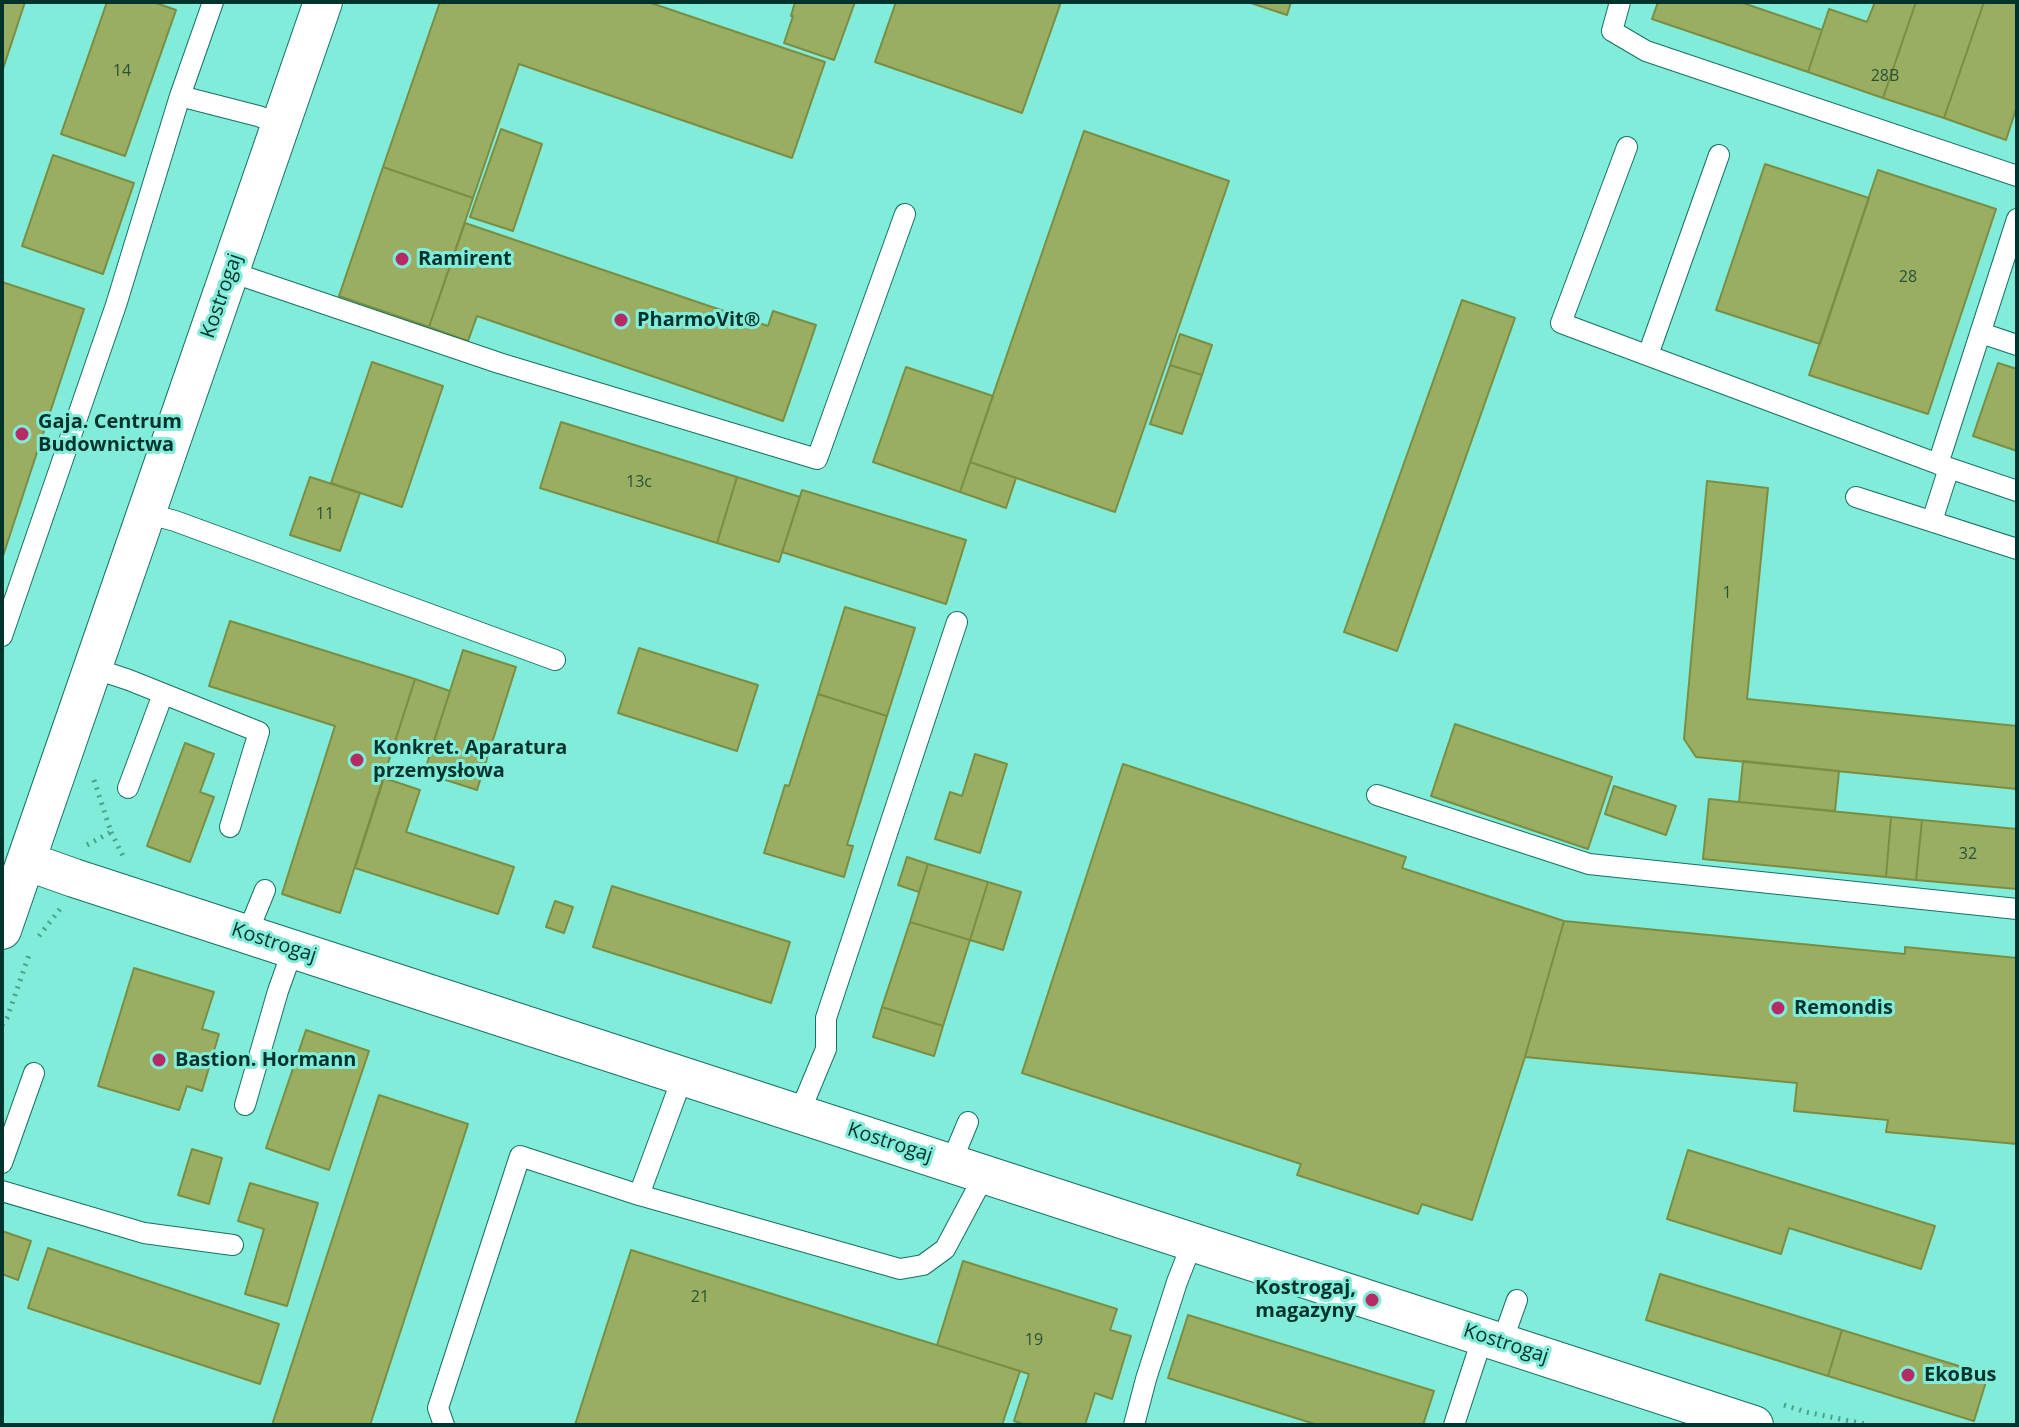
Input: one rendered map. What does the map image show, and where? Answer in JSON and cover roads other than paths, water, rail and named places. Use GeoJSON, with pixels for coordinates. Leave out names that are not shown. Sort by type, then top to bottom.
{"type":"FeatureCollection","features":[{"type":"Feature","properties":{"kind":"street","name":"Kostrogaj"},"geometry":{"type":"LineString","coordinates":[[2,930],[323,2]]}},
{"type":"Feature","properties":{"kind":"street","name":"Kostrogaj"},"geometry":{"type":"LineString","coordinates":[[26,861],[1754,1425]]}},
{"type":"Feature","properties":{"kind":"lane"},"geometry":{"type":"LineString","coordinates":[[2,636],[116,305],[180,96],[213,2]]}},
{"type":"Feature","properties":{"kind":"lane"},"geometry":{"type":"LineString","coordinates":[[1620,2],[1612,31],[1646,51],[2017,176]]}},
{"type":"Feature","properties":{"kind":"lane"},"geometry":{"type":"LineString","coordinates":[[180,96],[281,124]]}},
{"type":"Feature","properties":{"kind":"lane"},"geometry":{"type":"LineString","coordinates":[[1627,147],[1561,323],[2017,491]]}},
{"type":"Feature","properties":{"kind":"lane"},"geometry":{"type":"LineString","coordinates":[[1648,355],[1719,155]]}},
{"type":"Feature","properties":{"kind":"lane"},"geometry":{"type":"LineString","coordinates":[[231,272],[499,363],[817,459],[905,214]]}},
{"type":"Feature","properties":{"kind":"lane"},"geometry":{"type":"LineString","coordinates":[[1932,521],[1981,333],[2017,219]]}},
{"type":"Feature","properties":{"kind":"lane"},"geometry":{"type":"LineString","coordinates":[[1981,333],[2017,345]]}},
{"type":"Feature","properties":{"kind":"lane"},"geometry":{"type":"LineString","coordinates":[[1856,497],[2017,549]]}},
{"type":"Feature","properties":{"kind":"lane"},"geometry":{"type":"LineString","coordinates":[[146,513],[555,660]]}},
{"type":"Feature","properties":{"kind":"lane"},"geometry":{"type":"LineString","coordinates":[[799,1114],[826,1049],[826,1018],[957,622]]}},
{"type":"Feature","properties":{"kind":"lane"},"geometry":{"type":"LineString","coordinates":[[93,668],[259,732],[230,827]]}},
{"type":"Feature","properties":{"kind":"lane"},"geometry":{"type":"LineString","coordinates":[[128,788],[163,694]]}},
{"type":"Feature","properties":{"kind":"lane"},"geometry":{"type":"LineString","coordinates":[[1377,795],[1589,864],[2017,909]]}},
{"type":"Feature","properties":{"kind":"lane"},"geometry":{"type":"LineString","coordinates":[[247,934],[265,890]]}},
{"type":"Feature","properties":{"kind":"lane"},"geometry":{"type":"LineString","coordinates":[[245,1105],[293,949]]}},
{"type":"Feature","properties":{"kind":"lane"},"geometry":{"type":"LineString","coordinates":[[2,1163],[34,1073]]}},
{"type":"Feature","properties":{"kind":"lane"},"geometry":{"type":"LineString","coordinates":[[639,1195],[683,1076]]}},
{"type":"Feature","properties":{"kind":"lane"},"geometry":{"type":"LineString","coordinates":[[444,1425],[438,1408],[520,1156],[639,1195],[900,1269],[923,1265],[945,1249],[968,1168],[968,1122]]}},
{"type":"Feature","properties":{"kind":"lane"},"geometry":{"type":"LineString","coordinates":[[2,1191],[144,1233],[233,1245]]}},
{"type":"Feature","properties":{"kind":"lane"},"geometry":{"type":"LineString","coordinates":[[1134,1425],[1177,1282],[1193,1241]]}},
{"type":"Feature","properties":{"kind":"lane"},"geometry":{"type":"LineString","coordinates":[[1454,1425],[1493,1339],[1517,1300]]}},
{"type":"Feature","properties":{"kind":"place","name":"Ramirent"},"geometry":{"type":"Point","coordinates":[402,259]}},
{"type":"Feature","properties":{"kind":"place","name":"PharmoVit®"},"geometry":{"type":"Point","coordinates":[621,320]}},
{"type":"Feature","properties":{"kind":"place","name":"Gaja. Centrum Budownictwa"},"geometry":{"type":"Point","coordinates":[22,434]}},
{"type":"Feature","properties":{"kind":"place","name":"Konkret. Aparatura przemysłowa"},"geometry":{"type":"Point","coordinates":[357,760]}},
{"type":"Feature","properties":{"kind":"place","name":"Remondis"},"geometry":{"type":"Point","coordinates":[1778,1008]}},
{"type":"Feature","properties":{"kind":"place","name":"Bastion. Hormann"},"geometry":{"type":"Point","coordinates":[159,1060]}},
{"type":"Feature","properties":{"kind":"place","name":"Kostrogaj, magazyny"},"geometry":{"type":"Point","coordinates":[1372,1300]}},
{"type":"Feature","properties":{"kind":"place","name":"EkoBus"},"geometry":{"type":"Point","coordinates":[1908,1375]}}]}
